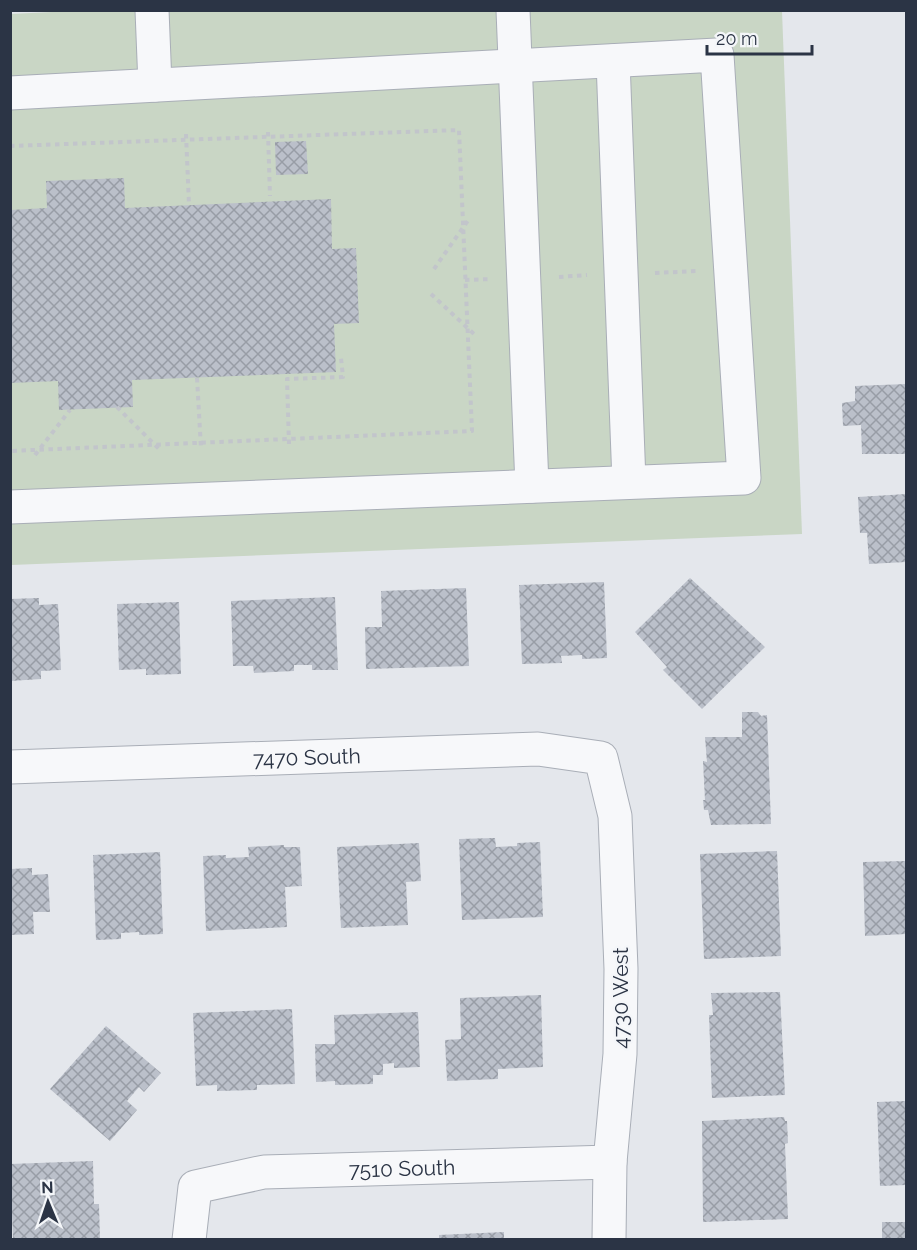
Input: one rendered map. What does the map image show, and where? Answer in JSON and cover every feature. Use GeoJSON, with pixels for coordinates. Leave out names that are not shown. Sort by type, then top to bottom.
{"type":"FeatureCollection","features":[{"type":"Feature","properties":{"kind":"street"},"geometry":{"type":"LineString","coordinates":[[152,10],[155,85]]}},
{"type":"Feature","properties":{"kind":"street"},"geometry":{"type":"LineString","coordinates":[[513,10],[532,486]]}},
{"type":"Feature","properties":{"kind":"street"},"geometry":{"type":"LineString","coordinates":[[10,93],[717,55],[744,478],[10,507]]}},
{"type":"Feature","properties":{"kind":"street"},"geometry":{"type":"LineString","coordinates":[[613,61],[629,482]]}},
{"type":"Feature","properties":{"kind":"street","name":"7470 South"},"geometry":{"type":"LineString","coordinates":[[10,767],[538,749],[601,758]]}},
{"type":"Feature","properties":{"kind":"street","name":"4730 West"},"geometry":{"type":"LineString","coordinates":[[601,758],[615,816],[621,969],[620,1054],[610,1162],[609,1239]]}},
{"type":"Feature","properties":{"kind":"street","name":"7510 South"},"geometry":{"type":"LineString","coordinates":[[189,1239],[195,1187],[264,1172],[610,1162]]}},
{"type":"Feature","properties":{"kind":"path"},"geometry":{"type":"LineString","coordinates":[[10,146],[186,140],[268,134],[459,130],[472,431],[201,445],[10,451]]}},
{"type":"Feature","properties":{"kind":"path"},"geometry":{"type":"LineString","coordinates":[[268,134],[270,196]]}},
{"type":"Feature","properties":{"kind":"path"},"geometry":{"type":"LineString","coordinates":[[186,135],[189,205]]}},
{"type":"Feature","properties":{"kind":"path"},"geometry":{"type":"LineString","coordinates":[[434,269],[469,219]]}},
{"type":"Feature","properties":{"kind":"path"},"geometry":{"type":"LineString","coordinates":[[431,294],[474,334]]}},
{"type":"Feature","properties":{"kind":"path"},"geometry":{"type":"LineString","coordinates":[[289,441],[287,379],[342,377],[341,358]]}},
{"type":"Feature","properties":{"kind":"path"},"geometry":{"type":"LineString","coordinates":[[197,378],[201,445]]}},
{"type":"Feature","properties":{"kind":"path"},"geometry":{"type":"LineString","coordinates":[[117,407],[159,449]]}},
{"type":"Feature","properties":{"kind":"path"},"geometry":{"type":"LineString","coordinates":[[35,455],[70,410]]}},
{"type":"Feature","properties":{"kind":"green space"},"geometry":{"type":"Polygon","coordinates":[[[94,10],[782,11],[802,534],[11,565],[10,14],[94,10]]]}},
{"type":"Feature","properties":{"kind":"building"},"geometry":{"type":"Polygon","coordinates":[[[306,141],[308,174],[276,175],[275,142],[306,141]]]}},
{"type":"Feature","properties":{"kind":"building"},"geometry":{"type":"Polygon","coordinates":[[[124,178],[125,208],[331,199],[332,249],[356,248],[359,323],[334,324],[336,372],[132,380],[133,407],[59,410],[58,381],[10,383],[10,210],[47,208],[46,181],[124,178]]]}},
{"type":"Feature","properties":{"kind":"building"},"geometry":{"type":"Polygon","coordinates":[[[906,384],[906,454],[862,454],[861,425],[843,426],[842,403],[855,401],[855,386],[906,384]]]}},
{"type":"Feature","properties":{"kind":"building"},"geometry":{"type":"Polygon","coordinates":[[[906,494],[906,562],[869,564],[867,533],[860,533],[858,497],[906,494]]]}},
{"type":"Feature","properties":{"kind":"building"},"geometry":{"type":"Polygon","coordinates":[[[690,578],[765,647],[702,709],[663,670],[667,667],[635,632],[690,578]]]}},
{"type":"Feature","properties":{"kind":"building"},"geometry":{"type":"Polygon","coordinates":[[[604,582],[607,658],[582,659],[582,655],[561,656],[562,663],[522,664],[519,585],[604,582]]]}},
{"type":"Feature","properties":{"kind":"building"},"geometry":{"type":"Polygon","coordinates":[[[466,588],[469,666],[366,669],[365,627],[382,627],[381,591],[466,588]]]}},
{"type":"Feature","properties":{"kind":"building"},"geometry":{"type":"Polygon","coordinates":[[[335,597],[338,670],[312,670],[312,665],[294,665],[294,671],[254,673],[253,666],[233,666],[231,601],[335,597]]]}},
{"type":"Feature","properties":{"kind":"building"},"geometry":{"type":"Polygon","coordinates":[[[39,598],[39,605],[58,604],[61,670],[41,671],[41,679],[10,681],[10,599],[39,598]]]}},
{"type":"Feature","properties":{"kind":"building"},"geometry":{"type":"Polygon","coordinates":[[[179,602],[181,674],[146,675],[146,669],[119,670],[117,604],[179,602]]]}},
{"type":"Feature","properties":{"kind":"building"},"geometry":{"type":"Polygon","coordinates":[[[742,712],[758,712],[761,716],[767,715],[771,824],[711,825],[708,810],[704,810],[703,800],[705,800],[703,761],[707,762],[705,737],[742,737],[742,712]]]}},
{"type":"Feature","properties":{"kind":"building"},"geometry":{"type":"Polygon","coordinates":[[[495,838],[496,847],[540,842],[543,917],[462,920],[459,839],[495,838]]]}},
{"type":"Feature","properties":{"kind":"building"},"geometry":{"type":"Polygon","coordinates":[[[419,843],[421,881],[406,882],[408,925],[341,928],[337,847],[419,843]]]}},
{"type":"Feature","properties":{"kind":"building"},"geometry":{"type":"Polygon","coordinates":[[[284,845],[284,847],[300,847],[302,886],[285,887],[287,927],[206,931],[203,856],[249,857],[248,847],[284,845]]]}},
{"type":"Feature","properties":{"kind":"building"},"geometry":{"type":"Polygon","coordinates":[[[777,851],[781,956],[704,959],[700,854],[777,851]]]}},
{"type":"Feature","properties":{"kind":"building"},"geometry":{"type":"Polygon","coordinates":[[[160,852],[163,934],[121,933],[121,939],[96,940],[93,855],[160,852]]]}},
{"type":"Feature","properties":{"kind":"building"},"geometry":{"type":"Polygon","coordinates":[[[906,861],[906,934],[865,936],[863,862],[906,861]]]}},
{"type":"Feature","properties":{"kind":"building"},"geometry":{"type":"Polygon","coordinates":[[[32,868],[32,875],[48,874],[50,912],[33,912],[34,934],[10,935],[10,869],[32,868]]]}},
{"type":"Feature","properties":{"kind":"building"},"geometry":{"type":"Polygon","coordinates":[[[780,992],[785,1095],[712,1098],[709,1015],[713,1015],[711,993],[780,992]]]}},
{"type":"Feature","properties":{"kind":"building"},"geometry":{"type":"Polygon","coordinates":[[[541,995],[543,1067],[498,1069],[498,1079],[447,1081],[445,1040],[461,1039],[460,998],[541,995]]]}},
{"type":"Feature","properties":{"kind":"building"},"geometry":{"type":"Polygon","coordinates":[[[292,1009],[295,1084],[257,1085],[257,1090],[217,1091],[217,1085],[196,1086],[193,1013],[292,1009]]]}},
{"type":"Feature","properties":{"kind":"building"},"geometry":{"type":"Polygon","coordinates":[[[418,1012],[420,1067],[394,1068],[394,1063],[383,1064],[383,1075],[373,1075],[373,1084],[335,1085],[335,1081],[316,1082],[315,1044],[335,1044],[334,1015],[418,1012]]]}},
{"type":"Feature","properties":{"kind":"building"},"geometry":{"type":"Polygon","coordinates":[[[106,1026],[161,1073],[144,1092],[139,1087],[127,1101],[137,1110],[110,1141],[50,1089],[106,1026]]]}},
{"type":"Feature","properties":{"kind":"building"},"geometry":{"type":"Polygon","coordinates":[[[906,1101],[906,1185],[880,1186],[877,1102],[906,1101]]]}},
{"type":"Feature","properties":{"kind":"building"},"geometry":{"type":"Polygon","coordinates":[[[784,1117],[787,1121],[788,1143],[785,1144],[788,1219],[703,1222],[702,1121],[784,1117]]]}},
{"type":"Feature","properties":{"kind":"building"},"geometry":{"type":"Polygon","coordinates":[[[93,1161],[94,1204],[99,1204],[100,1240],[13,1240],[10,1164],[93,1161]]]}},
{"type":"Feature","properties":{"kind":"building"},"geometry":{"type":"Polygon","coordinates":[[[882,1222],[906,1222],[906,1240],[882,1240],[882,1222]]]}},
{"type":"Feature","properties":{"kind":"building"},"geometry":{"type":"Polygon","coordinates":[[[504,1232],[504,1240],[439,1240],[439,1235],[504,1232]]]}}]}
